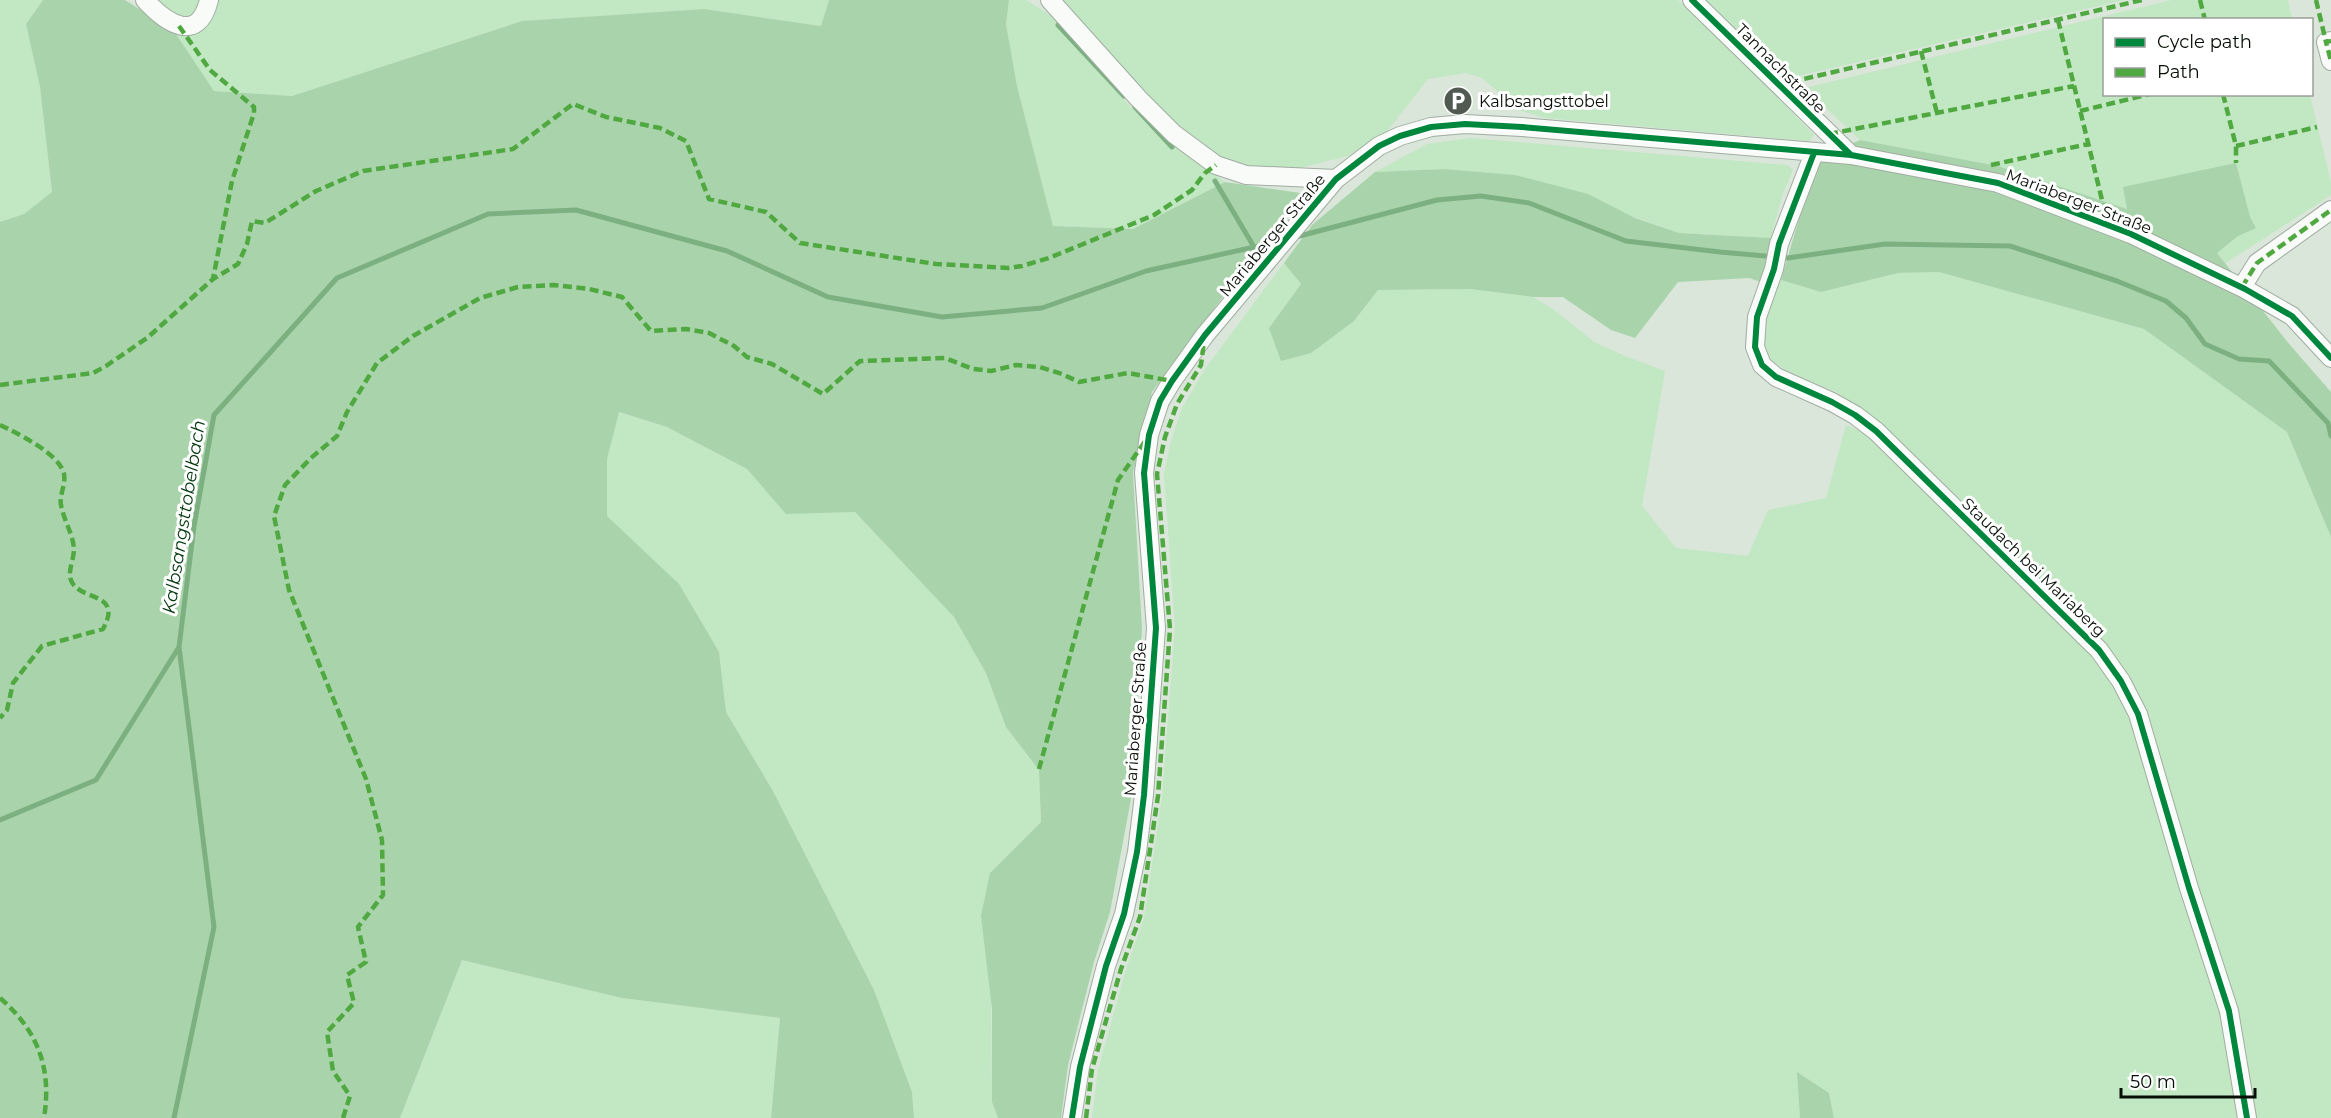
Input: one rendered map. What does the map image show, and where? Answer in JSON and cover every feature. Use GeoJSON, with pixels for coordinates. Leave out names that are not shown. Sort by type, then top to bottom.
{"type":"FeatureCollection","features":[{"type":"Feature","properties":{"kind":"street"},"geometry":{"type":"LineString","coordinates":[[145,0],[160,16],[179,26],[196,24],[207,10],[209,0]]}},
{"type":"Feature","properties":{"kind":"street"},"geometry":{"type":"LineString","coordinates":[[1050,0],[1138,98],[1174,134],[1216,165],[1246,175],[1336,179]]}},
{"type":"Feature","properties":{"kind":"street","name":"Tannachstraße"},"geometry":{"type":"LineString","coordinates":[[1692,0],[1851,155]]}},
{"type":"Feature","properties":{"kind":"street"},"geometry":{"type":"LineString","coordinates":[[2331,41],[2326,42],[2331,61]]}},
{"type":"Feature","properties":{"kind":"street","name":"Mariaberger Straße"},"geometry":{"type":"LineString","coordinates":[[1072,1118],[1080,1067],[1107,966],[1124,914],[1137,852],[1144,795],[1156,628],[1143,474],[1149,435],[1160,401],[1205,335],[1336,179],[1379,147],[1400,136],[1431,127],[1465,124],[1522,127],[1851,155],[1998,183],[2131,234],[2242,287],[2292,316],[2331,358]]}},
{"type":"Feature","properties":{"kind":"street","name":"Staudach bei Mariaberg"},"geometry":{"type":"LineString","coordinates":[[1814,153],[1779,244],[1774,269],[1757,317],[1755,348],[1762,365],[1776,377],[1856,415],[1876,431],[2099,650],[2121,681],[2138,714],[2189,888],[2229,1011],[2247,1118]]}},
{"type":"Feature","properties":{"kind":"street"},"geometry":{"type":"LineString","coordinates":[[2242,287],[2258,263],[2331,210]]}},
{"type":"Feature","properties":{"kind":"green space"},"geometry":{"type":"Polygon","coordinates":[[[0,0],[43,0],[26,24],[40,87],[52,192],[24,214],[0,222],[0,0]]]}},
{"type":"Feature","properties":{"kind":"green space"},"geometry":{"type":"Polygon","coordinates":[[[43,0],[125,0],[174,31],[214,91],[292,96],[522,21],[704,9],[821,26],[829,0],[1009,0],[1006,24],[1017,86],[1053,226],[1133,229],[1225,182],[1300,193],[1152,392],[1133,473],[1142,629],[1132,793],[1110,912],[1094,962],[1068,1065],[1061,1118],[998,1118],[992,1102],[992,1009],[981,916],[990,873],[1041,822],[1039,770],[1006,727],[986,673],[954,617],[855,512],[786,514],[747,469],[667,427],[619,412],[607,459],[607,516],[679,584],[719,652],[726,712],[773,791],[874,990],[912,1092],[914,1118],[771,1118],[780,1018],[622,998],[462,960],[400,1118],[0,1118],[0,222],[24,214],[52,192],[40,87],[26,24],[43,0]]]}},
{"type":"Feature","properties":{"kind":"green space"},"geometry":{"type":"Polygon","coordinates":[[[149,0],[202,0],[188,22],[149,0]]]}},
{"type":"Feature","properties":{"kind":"green space"},"geometry":{"type":"Polygon","coordinates":[[[216,0],[829,0],[821,26],[704,9],[522,21],[292,96],[214,91],[174,31],[216,0]]]}},
{"type":"Feature","properties":{"kind":"green space"},"geometry":{"type":"Polygon","coordinates":[[[1009,0],[1026,0],[1059,21],[1127,103],[1159,133],[1225,182],[1133,229],[1053,226],[1017,86],[1006,24],[1009,0]]]}},
{"type":"Feature","properties":{"kind":"green space"},"geometry":{"type":"Polygon","coordinates":[[[1058,0],[1678,0],[1814,135],[1809,141],[1545,118],[1508,107],[1497,91],[1482,78],[1466,73],[1428,79],[1388,130],[1348,156],[1291,170],[1246,169],[1219,160],[1178,129],[1058,0]]]}},
{"type":"Feature","properties":{"kind":"green space"},"geometry":{"type":"Polygon","coordinates":[[[1703,0],[2124,0],[1785,79],[1703,0]]]}},
{"type":"Feature","properties":{"kind":"green space"},"geometry":{"type":"Polygon","coordinates":[[[2172,0],[2288,0],[2292,18],[2103,18],[2103,96],[2310,96],[2331,183],[2331,195],[2226,263],[2217,253],[2127,209],[1998,166],[1860,140],[1805,88],[2172,0]]]}},
{"type":"Feature","properties":{"kind":"green space"},"geometry":{"type":"Polygon","coordinates":[[[1471,138],[1787,165],[1793,170],[1782,196],[1771,238],[1679,233],[1515,175],[1445,169],[1375,172],[1427,144],[1471,138]]]}},
{"type":"Feature","properties":{"kind":"green space"},"geometry":{"type":"Polygon","coordinates":[[[1860,140],[1998,166],[2127,209],[2123,187],[2236,163],[2250,217],[2256,228],[2238,236],[2217,253],[2290,345],[2331,392],[2331,537],[2287,432],[2144,329],[1939,272],[1898,273],[1821,292],[1781,280],[1817,158],[1860,140]]]}},
{"type":"Feature","properties":{"kind":"green space"},"geometry":{"type":"Polygon","coordinates":[[[1445,169],[1515,175],[1588,194],[1635,218],[1679,233],[1771,238],[1761,282],[1749,278],[1678,282],[1635,338],[1611,330],[1563,297],[1533,297],[1470,289],[1378,290],[1354,321],[1311,353],[1281,361],[1269,328],[1301,284],[1284,263],[1312,225],[1375,172],[1445,169]]]}},
{"type":"Feature","properties":{"kind":"green space"},"geometry":{"type":"Polygon","coordinates":[[[1284,263],[1301,284],[1269,328],[1354,321],[1378,290],[1470,289],[1533,297],[1553,309],[1594,342],[1665,371],[1642,506],[1676,548],[1748,556],[1768,510],[1826,498],[1846,425],[1873,437],[2094,657],[2115,686],[2131,716],[2224,1025],[2239,1118],[1834,1118],[1829,1093],[1797,1073],[1800,1118],[1092,1118],[1098,1070],[1126,969],[1144,918],[1162,797],[1175,628],[1164,474],[1171,441],[1182,408],[1205,369],[1284,263]]]}},
{"type":"Feature","properties":{"kind":"green space"},"geometry":{"type":"Polygon","coordinates":[[[1939,272],[2144,329],[2287,432],[2331,537],[2331,1118],[2254,1118],[2197,884],[2146,711],[1860,409],[1838,393],[1785,370],[1771,360],[1765,348],[1763,319],[1781,280],[1821,292],[1898,273],[1939,272]]]}},
{"type":"Feature","properties":{"kind":"green space"},"geometry":{"type":"Polygon","coordinates":[[[618,412],[667,427],[747,469],[787,513],[855,512],[954,617],[986,673],[1006,727],[1039,769],[1041,822],[990,873],[992,1102],[998,1118],[914,1118],[912,1092],[874,990],[773,791],[726,712],[719,652],[607,516],[607,459],[618,412]]]}},
{"type":"Feature","properties":{"kind":"green space"},"geometry":{"type":"Polygon","coordinates":[[[462,960],[622,998],[780,1018],[771,1118],[400,1118],[462,960]]]}},
{"type":"Feature","properties":{"kind":"green space"},"geometry":{"type":"Polygon","coordinates":[[[1797,1072],[1829,1093],[1834,1118],[1800,1118],[1797,1072]]]}},
{"type":"Feature","properties":{"kind":"waterway"},"geometry":{"type":"LineString","coordinates":[[1058,25],[1124,96]]}},
{"type":"Feature","properties":{"kind":"waterway"},"geometry":{"type":"LineString","coordinates":[[1135,107],[1172,147]]}},
{"type":"Feature","properties":{"kind":"waterway"},"geometry":{"type":"LineString","coordinates":[[1215,181],[1254,247]]}},
{"type":"Feature","properties":{"kind":"waterway","name":"Kalbsangsttobelbach"},"geometry":{"type":"LineString","coordinates":[[1292,238],[1437,200],[1481,196],[1529,203],[1626,241],[1720,252],[1788,258],[1885,244],[2010,246],[2117,281],[2166,301],[2186,318],[2205,344],[2239,359],[2269,361],[2328,423],[2331,436]]}},
{"type":"Feature","properties":{"kind":"waterway","name":"Kalbsangsttobelbach"},"geometry":{"type":"LineString","coordinates":[[0,820],[96,780],[179,647],[194,526],[214,415],[337,278],[488,214],[576,210],[727,251],[828,297],[942,317],[1042,308],[1146,271],[1277,242]]}},
{"type":"Feature","properties":{"kind":"waterway"},"geometry":{"type":"LineString","coordinates":[[174,1118],[214,927],[179,647]]}},
{"type":"Feature","properties":{"kind":"marked path"},"geometry":{"type":"LineString","coordinates":[[1778,85],[2142,0]]}},
{"type":"Feature","properties":{"kind":"marked path"},"geometry":{"type":"LineString","coordinates":[[2200,0],[2204,18]]}},
{"type":"Feature","properties":{"kind":"marked path"},"geometry":{"type":"LineString","coordinates":[[2316,0],[2326,42]]}},
{"type":"Feature","properties":{"kind":"marked path"},"geometry":{"type":"LineString","coordinates":[[2058,20],[2103,204]]}},
{"type":"Feature","properties":{"kind":"marked path"},"geometry":{"type":"LineString","coordinates":[[179,26],[210,70],[254,107],[232,181],[213,279]]}},
{"type":"Feature","properties":{"kind":"marked path"},"geometry":{"type":"LineString","coordinates":[[2331,41],[2326,42],[2331,61]]}},
{"type":"Feature","properties":{"kind":"marked path"},"geometry":{"type":"LineString","coordinates":[[1921,51],[1937,113]]}},
{"type":"Feature","properties":{"kind":"marked path"},"geometry":{"type":"LineString","coordinates":[[1829,134],[2074,86]]}},
{"type":"Feature","properties":{"kind":"marked path"},"geometry":{"type":"LineString","coordinates":[[2080,111],[2142,96]]}},
{"type":"Feature","properties":{"kind":"marked path"},"geometry":{"type":"LineString","coordinates":[[2224,96],[2236,146],[2236,163]]}},
{"type":"Feature","properties":{"kind":"marked path"},"geometry":{"type":"LineString","coordinates":[[0,385],[93,373],[106,366],[147,338],[213,279],[238,264],[247,244],[252,221],[265,223],[316,191],[363,171],[513,149],[573,104],[606,117],[660,128],[686,141],[709,199],[766,212],[800,243],[936,264],[1008,268],[1049,258],[1154,215],[1192,190],[1205,173],[1216,165]]}},
{"type":"Feature","properties":{"kind":"marked path"},"geometry":{"type":"LineString","coordinates":[[2236,146],[2317,127]]}},
{"type":"Feature","properties":{"kind":"marked path"},"geometry":{"type":"LineString","coordinates":[[1991,165],[2088,144]]}},
{"type":"Feature","properties":{"kind":"marked path"},"geometry":{"type":"LineString","coordinates":[[2242,287],[2257,263],[2331,210]]}},
{"type":"Feature","properties":{"kind":"marked path"},"geometry":{"type":"LineString","coordinates":[[343,1118],[350,1096],[333,1071],[327,1032],[354,1003],[347,975],[366,962],[358,927],[383,895],[382,840],[366,779],[289,590],[274,516],[285,485],[311,458],[337,436],[347,412],[377,363],[413,336],[480,298],[518,287],[553,285],[589,289],[622,297],[651,331],[686,329],[709,333],[734,346],[747,357],[772,364],[823,394],[860,361],[945,358],[973,369],[991,371],[1016,365],[1040,367],[1079,382],[1128,373],[1172,381]]}},
{"type":"Feature","properties":{"kind":"marked path"},"geometry":{"type":"LineString","coordinates":[[1086,1118],[1092,1069],[1121,969],[1140,917],[1158,796],[1170,629],[1157,474],[1165,437],[1177,404],[1201,365],[1204,341]]}},
{"type":"Feature","properties":{"kind":"marked path"},"geometry":{"type":"LineString","coordinates":[[0,425],[37,445],[61,466],[64,474],[61,505],[74,549],[70,577],[80,590],[104,602],[108,608],[108,616],[103,629],[42,646],[13,683],[7,710],[0,718]]}},
{"type":"Feature","properties":{"kind":"marked path"},"geometry":{"type":"LineString","coordinates":[[1039,769],[1118,480],[1146,440]]}},
{"type":"Feature","properties":{"kind":"marked path"},"geometry":{"type":"LineString","coordinates":[[0,998],[24,1024],[39,1052],[46,1083],[44,1118]]}},
{"type":"Feature","properties":{"kind":"cycle path"},"geometry":{"type":"LineString","coordinates":[[1692,0],[1851,155]]}},
{"type":"Feature","properties":{"kind":"cycle path"},"geometry":{"type":"LineString","coordinates":[[1072,1118],[1080,1067],[1106,966],[1124,914],[1137,852],[1144,795],[1156,628],[1144,473],[1149,435],[1160,401],[1205,335],[1336,179],[1379,146],[1400,136],[1431,127],[1465,124],[1522,127],[1851,155],[1998,183],[2131,234],[2245,289],[2292,316],[2331,358]]}},
{"type":"Feature","properties":{"kind":"cycle path"},"geometry":{"type":"LineString","coordinates":[[1814,153],[1779,244],[1774,269],[1757,317],[1755,347],[1762,365],[1776,377],[1832,402],[1855,415],[1876,431],[2099,650],[2121,681],[2138,714],[2189,888],[2229,1011],[2247,1118]]}},
{"type":"Feature","properties":{"kind":"place","name":"Kalbsangsttobel"},"geometry":{"type":"Point","coordinates":[1458,101]}}]}
